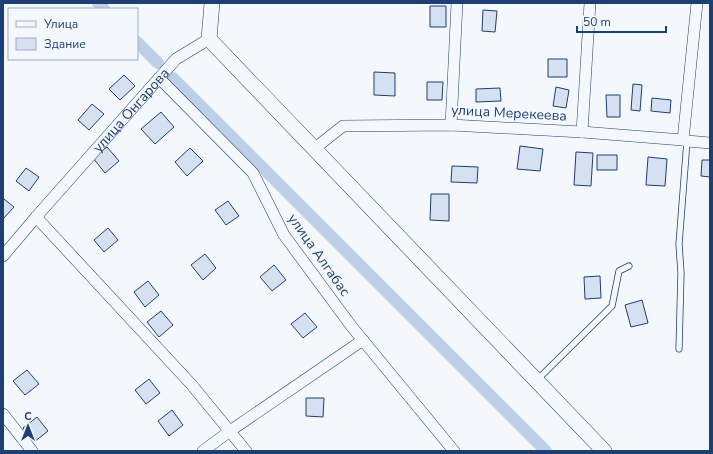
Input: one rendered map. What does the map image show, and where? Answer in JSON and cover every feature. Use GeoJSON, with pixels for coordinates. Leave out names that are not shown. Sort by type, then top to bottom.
{"type":"FeatureCollection","features":[{"type":"Feature","properties":{"kind":"street"},"geometry":{"type":"LineString","coordinates":[[212,3],[208,39],[604,451]]}},
{"type":"Feature","properties":{"kind":"street"},"geometry":{"type":"LineString","coordinates":[[451,125],[457,3]]}},
{"type":"Feature","properties":{"kind":"street"},"geometry":{"type":"LineString","coordinates":[[582,132],[590,3]]}},
{"type":"Feature","properties":{"kind":"street"},"geometry":{"type":"LineString","coordinates":[[685,141],[697,3]]}},
{"type":"Feature","properties":{"kind":"street","name":"улица Онгарова"},"geometry":{"type":"LineString","coordinates":[[3,256],[176,59],[208,39]]}},
{"type":"Feature","properties":{"kind":"street","name":"улица Алгабас"},"geometry":{"type":"LineString","coordinates":[[159,78],[253,173],[284,235],[352,327],[454,451]]}},
{"type":"Feature","properties":{"kind":"street","name":"улица Мерекеева"},"geometry":{"type":"LineString","coordinates":[[314,149],[343,126],[451,125],[582,132],[710,143]]}},
{"type":"Feature","properties":{"kind":"street"},"geometry":{"type":"LineString","coordinates":[[36,217],[191,384],[246,451]]}},
{"type":"Feature","properties":{"kind":"street"},"geometry":{"type":"LineString","coordinates":[[203,451],[363,340]]}},
{"type":"Feature","properties":{"kind":"street"},"geometry":{"type":"LineString","coordinates":[[3,414],[32,451]]}},
{"type":"Feature","properties":{"kind":"lane"},"geometry":{"type":"LineString","coordinates":[[679,349],[681,273],[679,244],[685,141]]}},
{"type":"Feature","properties":{"kind":"lane"},"geometry":{"type":"LineString","coordinates":[[536,380],[612,306],[619,271],[629,266]]}},
{"type":"Feature","properties":{"kind":"building"},"geometry":{"type":"Polygon","coordinates":[[[430,6],[446,6],[446,27],[430,27],[430,6]]]}},
{"type":"Feature","properties":{"kind":"building"},"geometry":{"type":"Polygon","coordinates":[[[483,10],[497,11],[495,32],[482,31],[483,10]]]}},
{"type":"Feature","properties":{"kind":"building"},"geometry":{"type":"Polygon","coordinates":[[[548,59],[567,59],[567,77],[548,77],[548,59]]]}},
{"type":"Feature","properties":{"kind":"building"},"geometry":{"type":"Polygon","coordinates":[[[374,72],[395,73],[395,96],[374,95],[374,72]]]}},
{"type":"Feature","properties":{"kind":"building"},"geometry":{"type":"Polygon","coordinates":[[[124,75],[135,86],[120,100],[109,89],[124,75]]]}},
{"type":"Feature","properties":{"kind":"building"},"geometry":{"type":"Polygon","coordinates":[[[427,82],[443,82],[442,100],[427,100],[427,82]]]}},
{"type":"Feature","properties":{"kind":"building"},"geometry":{"type":"Polygon","coordinates":[[[633,84],[642,85],[640,111],[631,110],[633,84]]]}},
{"type":"Feature","properties":{"kind":"building"},"geometry":{"type":"Polygon","coordinates":[[[556,87],[569,90],[566,108],[553,106],[556,87]]]}},
{"type":"Feature","properties":{"kind":"building"},"geometry":{"type":"Polygon","coordinates":[[[500,88],[501,101],[476,102],[476,89],[500,88]]]}},
{"type":"Feature","properties":{"kind":"building"},"geometry":{"type":"Polygon","coordinates":[[[606,95],[620,95],[620,117],[607,117],[606,95]]]}},
{"type":"Feature","properties":{"kind":"building"},"geometry":{"type":"Polygon","coordinates":[[[652,98],[671,100],[670,113],[651,111],[652,98]]]}},
{"type":"Feature","properties":{"kind":"building"},"geometry":{"type":"Polygon","coordinates":[[[92,104],[104,114],[89,130],[78,120],[92,104]]]}},
{"type":"Feature","properties":{"kind":"building"},"geometry":{"type":"Polygon","coordinates":[[[161,112],[174,127],[155,144],[141,129],[161,112]]]}},
{"type":"Feature","properties":{"kind":"building"},"geometry":{"type":"Polygon","coordinates":[[[520,146],[543,149],[540,171],[517,169],[520,146]]]}},
{"type":"Feature","properties":{"kind":"building"},"geometry":{"type":"Polygon","coordinates":[[[107,147],[119,161],[105,173],[93,158],[107,147]]]}},
{"type":"Feature","properties":{"kind":"building"},"geometry":{"type":"Polygon","coordinates":[[[190,148],[203,161],[187,176],[175,162],[190,148]]]}},
{"type":"Feature","properties":{"kind":"building"},"geometry":{"type":"Polygon","coordinates":[[[576,152],[593,153],[591,186],[574,185],[576,152]]]}},
{"type":"Feature","properties":{"kind":"building"},"geometry":{"type":"Polygon","coordinates":[[[597,155],[617,155],[617,170],[597,170],[597,155]]]}},
{"type":"Feature","properties":{"kind":"building"},"geometry":{"type":"Polygon","coordinates":[[[648,157],[667,159],[665,186],[646,185],[648,157]]]}},
{"type":"Feature","properties":{"kind":"building"},"geometry":{"type":"Polygon","coordinates":[[[702,160],[710,160],[710,177],[701,176],[702,160]]]}},
{"type":"Feature","properties":{"kind":"building"},"geometry":{"type":"Polygon","coordinates":[[[452,166],[478,167],[477,183],[451,182],[452,166]]]}},
{"type":"Feature","properties":{"kind":"building"},"geometry":{"type":"Polygon","coordinates":[[[26,168],[39,177],[29,191],[16,181],[26,168]]]}},
{"type":"Feature","properties":{"kind":"building"},"geometry":{"type":"Polygon","coordinates":[[[431,194],[449,194],[449,221],[430,220],[431,194]]]}},
{"type":"Feature","properties":{"kind":"building"},"geometry":{"type":"Polygon","coordinates":[[[4,199],[14,207],[3,219],[3,200],[4,199]]]}},
{"type":"Feature","properties":{"kind":"building"},"geometry":{"type":"Polygon","coordinates":[[[228,201],[239,216],[226,225],[215,210],[228,201]]]}},
{"type":"Feature","properties":{"kind":"building"},"geometry":{"type":"Polygon","coordinates":[[[108,228],[118,240],[104,252],[94,240],[108,228]]]}},
{"type":"Feature","properties":{"kind":"building"},"geometry":{"type":"Polygon","coordinates":[[[205,254],[216,268],[203,280],[191,265],[205,254]]]}},
{"type":"Feature","properties":{"kind":"building"},"geometry":{"type":"Polygon","coordinates":[[[274,265],[286,280],[272,291],[260,277],[274,265]]]}},
{"type":"Feature","properties":{"kind":"building"},"geometry":{"type":"Polygon","coordinates":[[[600,276],[601,298],[585,299],[584,277],[600,276]]]}},
{"type":"Feature","properties":{"kind":"building"},"geometry":{"type":"Polygon","coordinates":[[[148,281],[159,295],[145,307],[134,292],[148,281]]]}},
{"type":"Feature","properties":{"kind":"building"},"geometry":{"type":"Polygon","coordinates":[[[642,300],[648,323],[631,327],[625,305],[642,300]]]}},
{"type":"Feature","properties":{"kind":"building"},"geometry":{"type":"Polygon","coordinates":[[[161,311],[173,325],[159,337],[147,322],[161,311]]]}},
{"type":"Feature","properties":{"kind":"building"},"geometry":{"type":"Polygon","coordinates":[[[305,313],[317,327],[303,338],[291,324],[305,313]]]}},
{"type":"Feature","properties":{"kind":"building"},"geometry":{"type":"Polygon","coordinates":[[[27,370],[39,384],[25,395],[13,381],[27,370]]]}},
{"type":"Feature","properties":{"kind":"building"},"geometry":{"type":"Polygon","coordinates":[[[149,379],[160,393],[146,404],[135,390],[149,379]]]}},
{"type":"Feature","properties":{"kind":"building"},"geometry":{"type":"Polygon","coordinates":[[[306,398],[324,398],[323,417],[306,416],[306,398]]]}},
{"type":"Feature","properties":{"kind":"building"},"geometry":{"type":"Polygon","coordinates":[[[172,410],[183,425],[169,436],[158,421],[172,410]]]}},
{"type":"Feature","properties":{"kind":"building"},"geometry":{"type":"Polygon","coordinates":[[[37,417],[48,431],[34,442],[23,428],[37,417]]]}},
{"type":"Feature","properties":{"kind":"waterway"},"geometry":{"type":"LineString","coordinates":[[98,3],[103,8]]}},
{"type":"Feature","properties":{"kind":"waterway"},"geometry":{"type":"LineString","coordinates":[[138,43],[158,63]]}},
{"type":"Feature","properties":{"kind":"waterway"},"geometry":{"type":"LineString","coordinates":[[173,78],[546,451]]}}]}
